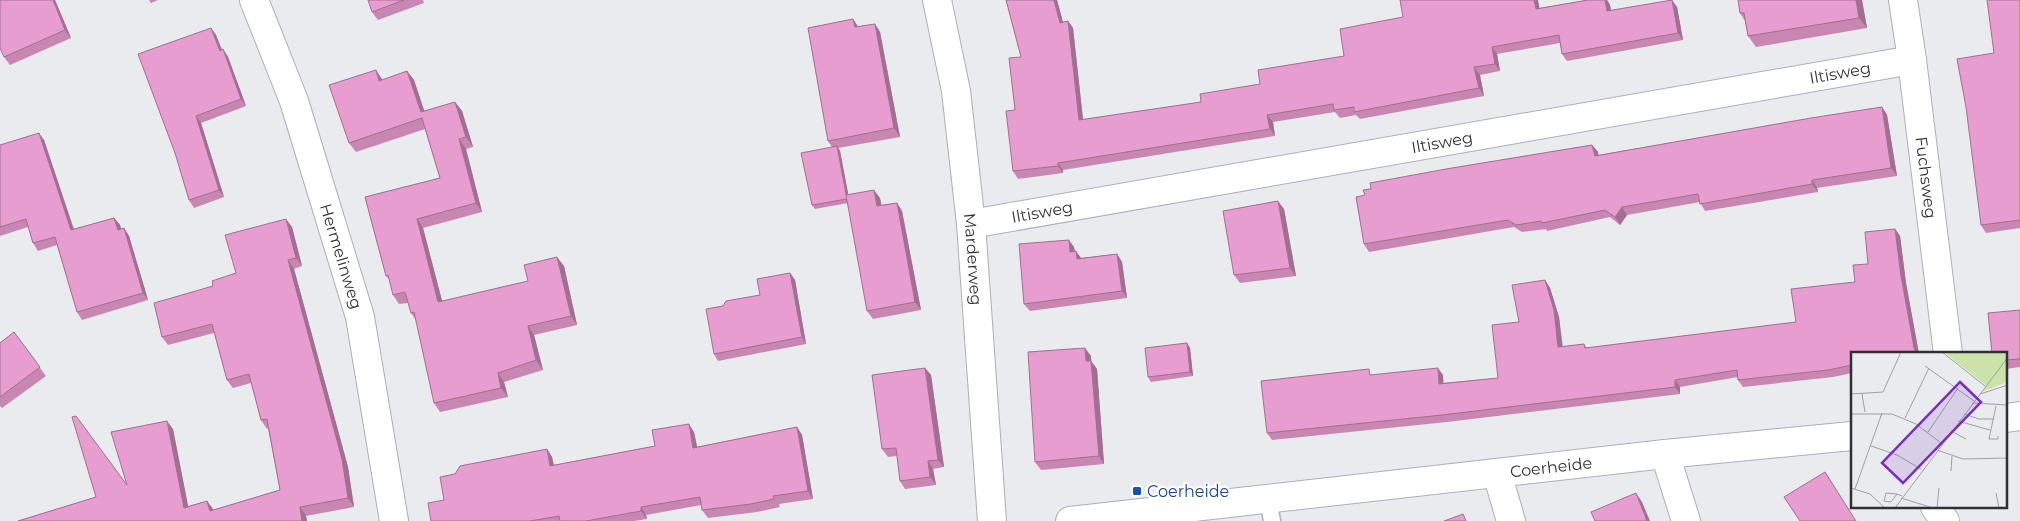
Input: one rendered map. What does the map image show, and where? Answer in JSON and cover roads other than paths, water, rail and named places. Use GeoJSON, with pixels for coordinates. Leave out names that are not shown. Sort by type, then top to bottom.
{"type":"FeatureCollection","features":[{"type":"Feature","properties":{"kind":"street","name":"Hermelinweg"},"geometry":{"type":"LineString","coordinates":[[254,0],[294,101],[360,317],[394,521]]}},
{"type":"Feature","properties":{"kind":"street","name":"Marderweg"},"geometry":{"type":"LineString","coordinates":[[937,0],[956,92],[970,224],[992,521]]}},
{"type":"Feature","properties":{"kind":"street","name":"Fuchsweg"},"geometry":{"type":"LineString","coordinates":[[1903,0],[1948,352]]}},
{"type":"Feature","properties":{"kind":"street","name":"Iltisweg"},"geometry":{"type":"LineString","coordinates":[[970,224],[1912,60]]}},
{"type":"Feature","properties":{"kind":"street","name":"Coerheide"},"geometry":{"type":"LineString","coordinates":[[1070,521],[1270,510],[1497,473],[1851,436]]}},
{"type":"Feature","properties":{"kind":"street"},"geometry":{"type":"LineString","coordinates":[[1665,454],[1686,521]]}},
{"type":"Feature","properties":{"kind":"street"},"geometry":{"type":"LineString","coordinates":[[1497,473],[1511,521]]}},
{"type":"Feature","properties":{"kind":"street"},"geometry":{"type":"LineString","coordinates":[[1937,508],[1945,521]]}},
{"type":"Feature","properties":{"kind":"place","name":"Coerheide"},"geometry":{"type":"Point","coordinates":[1137,491]}}]}
